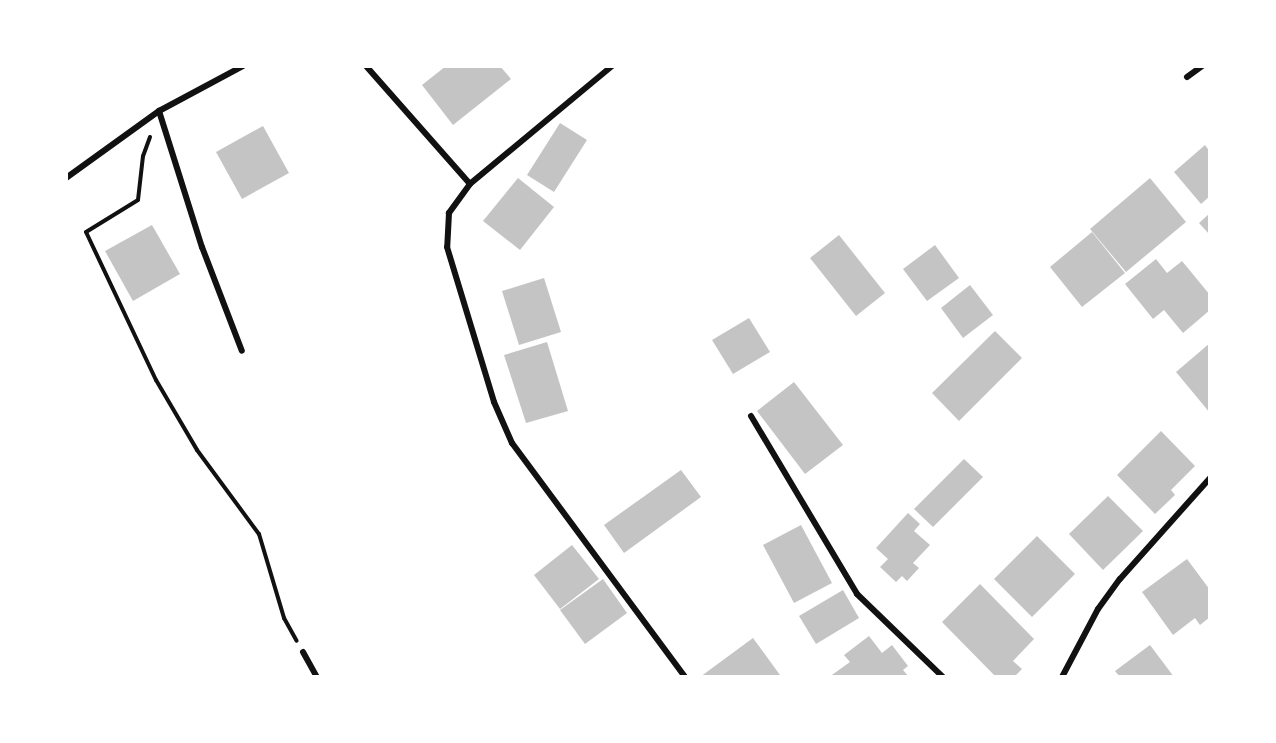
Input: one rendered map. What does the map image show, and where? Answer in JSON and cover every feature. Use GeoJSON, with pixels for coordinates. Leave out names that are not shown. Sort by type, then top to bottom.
{"type":"FeatureCollection","features":[{"type":"Feature","properties":{"kind":"street"},"geometry":{"type":"LineString","coordinates":[[66,178],[159,111],[243,66]]}},
{"type":"Feature","properties":{"kind":"street"},"geometry":{"type":"LineString","coordinates":[[366,66],[470,184]]}},
{"type":"Feature","properties":{"kind":"street"},"geometry":{"type":"LineString","coordinates":[[612,66],[470,184],[450,213],[447,247],[502,423],[512,443],[685,677]]}},
{"type":"Feature","properties":{"kind":"street"},"geometry":{"type":"LineString","coordinates":[[1187,77],[1202,66]]}},
{"type":"Feature","properties":{"kind":"street"},"geometry":{"type":"LineString","coordinates":[[159,111],[202,247],[242,351]]}},
{"type":"Feature","properties":{"kind":"street"},"geometry":{"type":"LineString","coordinates":[[751,416],[857,594],[943,677]]}},
{"type":"Feature","properties":{"kind":"street"},"geometry":{"type":"LineString","coordinates":[[1062,677],[1098,609],[1120,579],[1210,478]]}},
{"type":"Feature","properties":{"kind":"street"},"geometry":{"type":"LineString","coordinates":[[303,652],[317,677]]}},
{"type":"Feature","properties":{"kind":"path"},"geometry":{"type":"LineString","coordinates":[[159,111],[143,156],[138,200],[86,232],[156,380],[197,450],[259,534],[284,618],[303,652]]}},
{"type":"Feature","properties":{"kind":"building"},"geometry":{"type":"Polygon","coordinates":[[[446,66],[500,66],[511,79],[453,125],[422,85],[446,66]]]}},
{"type":"Feature","properties":{"kind":"building"},"geometry":{"type":"Polygon","coordinates":[[[560,123],[587,140],[554,192],[527,175],[560,123]]]}},
{"type":"Feature","properties":{"kind":"building"},"geometry":{"type":"Polygon","coordinates":[[[263,126],[289,173],[242,199],[216,152],[263,126]]]}},
{"type":"Feature","properties":{"kind":"building"},"geometry":{"type":"Polygon","coordinates":[[[1205,145],[1210,152],[1210,196],[1201,204],[1174,172],[1205,145]]]}},
{"type":"Feature","properties":{"kind":"building"},"geometry":{"type":"Polygon","coordinates":[[[518,178],[554,207],[520,250],[483,221],[518,178]]]}},
{"type":"Feature","properties":{"kind":"building"},"geometry":{"type":"Polygon","coordinates":[[[1150,178],[1186,222],[1126,272],[1090,229],[1150,178]]]}},
{"type":"Feature","properties":{"kind":"building"},"geometry":{"type":"Polygon","coordinates":[[[1210,213],[1210,235],[1199,223],[1210,213]]]}},
{"type":"Feature","properties":{"kind":"building"},"geometry":{"type":"Polygon","coordinates":[[[152,225],[180,274],[133,301],[105,251],[152,225]]]}},
{"type":"Feature","properties":{"kind":"building"},"geometry":{"type":"Polygon","coordinates":[[[1092,232],[1125,273],[1082,307],[1050,267],[1092,232]]]}},
{"type":"Feature","properties":{"kind":"building"},"geometry":{"type":"Polygon","coordinates":[[[839,235],[885,293],[856,316],[810,258],[839,235]]]}},
{"type":"Feature","properties":{"kind":"building"},"geometry":{"type":"Polygon","coordinates":[[[935,245],[959,278],[927,301],[903,269],[935,245]]]}},
{"type":"Feature","properties":{"kind":"building"},"geometry":{"type":"Polygon","coordinates":[[[1156,259],[1167,273],[1182,261],[1210,295],[1210,310],[1183,333],[1164,310],[1153,319],[1125,284],[1156,259]]]}},
{"type":"Feature","properties":{"kind":"building"},"geometry":{"type":"Polygon","coordinates":[[[544,278],[561,332],[519,345],[502,291],[544,278]]]}},
{"type":"Feature","properties":{"kind":"building"},"geometry":{"type":"Polygon","coordinates":[[[970,285],[993,315],[963,338],[941,308],[970,285]]]}},
{"type":"Feature","properties":{"kind":"building"},"geometry":{"type":"Polygon","coordinates":[[[749,318],[770,352],[733,374],[712,340],[749,318]]]}},
{"type":"Feature","properties":{"kind":"building"},"geometry":{"type":"Polygon","coordinates":[[[995,331],[1022,358],[959,421],[932,393],[995,331]]]}},
{"type":"Feature","properties":{"kind":"building"},"geometry":{"type":"Polygon","coordinates":[[[547,342],[568,411],[526,423],[504,355],[547,342]]]}},
{"type":"Feature","properties":{"kind":"building"},"geometry":{"type":"Polygon","coordinates":[[[1210,343],[1210,413],[1176,372],[1210,343]]]}},
{"type":"Feature","properties":{"kind":"building"},"geometry":{"type":"Polygon","coordinates":[[[794,382],[843,445],[805,474],[757,411],[794,382]]]}},
{"type":"Feature","properties":{"kind":"building"},"geometry":{"type":"Polygon","coordinates":[[[1161,431],[1195,466],[1171,490],[1175,495],[1155,514],[1117,475],[1161,431]]]}},
{"type":"Feature","properties":{"kind":"building"},"geometry":{"type":"Polygon","coordinates":[[[964,459],[983,477],[933,527],[914,509],[964,459]]]}},
{"type":"Feature","properties":{"kind":"building"},"geometry":{"type":"Polygon","coordinates":[[[681,470],[701,497],[624,553],[604,525],[681,470]]]}},
{"type":"Feature","properties":{"kind":"building"},"geometry":{"type":"Polygon","coordinates":[[[1108,496],[1143,531],[1103,570],[1069,534],[1108,496]]]}},
{"type":"Feature","properties":{"kind":"building"},"geometry":{"type":"Polygon","coordinates":[[[908,513],[920,524],[914,531],[930,545],[913,563],[919,568],[907,581],[902,576],[896,582],[880,567],[888,559],[876,548],[908,513]]]}},
{"type":"Feature","properties":{"kind":"building"},"geometry":{"type":"Polygon","coordinates":[[[801,525],[832,583],[794,603],[763,545],[801,525]]]}},
{"type":"Feature","properties":{"kind":"building"},"geometry":{"type":"Polygon","coordinates":[[[1037,536],[1075,574],[1032,617],[994,579],[1037,536]]]}},
{"type":"Feature","properties":{"kind":"building"},"geometry":{"type":"Polygon","coordinates":[[[572,545],[599,579],[560,609],[534,575],[572,545]]]}},
{"type":"Feature","properties":{"kind":"building"},"geometry":{"type":"Polygon","coordinates":[[[1187,559],[1210,590],[1210,617],[1200,625],[1195,618],[1173,635],[1142,592],[1187,559]]]}},
{"type":"Feature","properties":{"kind":"building"},"geometry":{"type":"Polygon","coordinates":[[[603,579],[627,613],[585,644],[560,610],[603,579]]]}},
{"type":"Feature","properties":{"kind":"building"},"geometry":{"type":"Polygon","coordinates":[[[980,584],[1034,639],[1013,661],[1022,669],[1014,677],[996,677],[942,622],[980,584]]]}},
{"type":"Feature","properties":{"kind":"building"},"geometry":{"type":"Polygon","coordinates":[[[843,590],[859,618],[816,644],[799,616],[843,590]]]}},
{"type":"Feature","properties":{"kind":"building"},"geometry":{"type":"Polygon","coordinates":[[[869,636],[882,653],[892,645],[908,666],[903,670],[909,677],[829,677],[850,662],[844,655],[869,636]]]}},
{"type":"Feature","properties":{"kind":"building"},"geometry":{"type":"Polygon","coordinates":[[[753,638],[780,675],[777,677],[700,677],[753,638]]]}},
{"type":"Feature","properties":{"kind":"building"},"geometry":{"type":"Polygon","coordinates":[[[1150,645],[1174,677],[1120,677],[1115,671],[1150,645]]]}}]}
